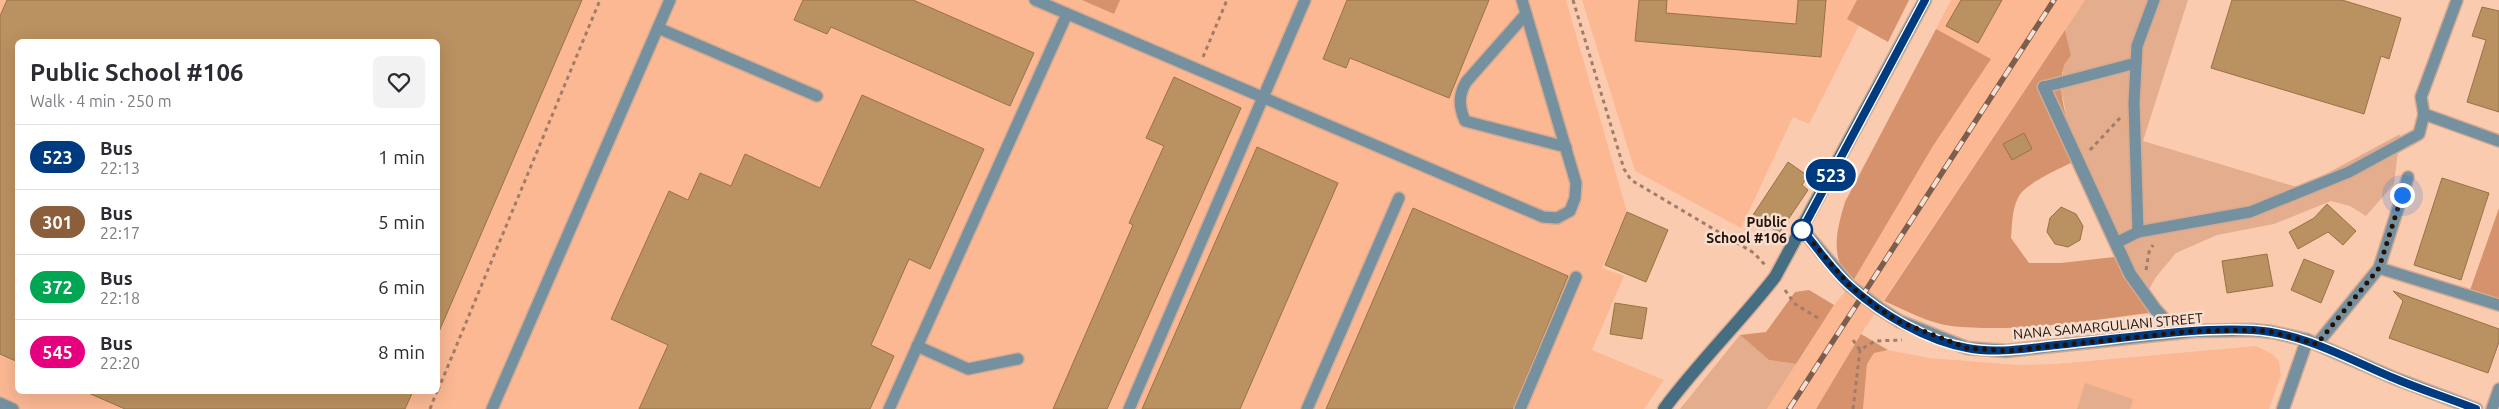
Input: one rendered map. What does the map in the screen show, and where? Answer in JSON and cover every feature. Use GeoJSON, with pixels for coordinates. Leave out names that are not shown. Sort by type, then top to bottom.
{"type":"FeatureCollection","features":[{"type":"Feature","properties":{"kind":"main road"},"geometry":{"type":"LineString","coordinates":[[1664,409],[1678,389],[1750,310],[1776,277],[1925,0]]}},
{"type":"Feature","properties":{"kind":"street"},"geometry":{"type":"LineString","coordinates":[[2044,88],[2130,274],[2178,333]]}},
{"type":"Feature","properties":{"kind":"street","name":"NANA SAMARGULIANI STREET"},"geometry":{"type":"LineString","coordinates":[[1802,230],[1850,286],[1878,308],[1898,321],[1967,348],[2006,351],[2178,333],[2252,330],[2312,342],[2394,378],[2476,409]]}},
{"type":"Feature","properties":{"kind":"street"},"geometry":{"type":"LineString","coordinates":[[2283,409],[2312,342]]}},
{"type":"Feature","properties":{"kind":"lane"},"geometry":{"type":"LineString","coordinates":[[492,409],[670,0]]}},
{"type":"Feature","properties":{"kind":"lane"},"geometry":{"type":"LineString","coordinates":[[1035,0],[1544,217],[1557,218],[1570,211],[1575,198],[1576,183],[1522,0]]}},
{"type":"Feature","properties":{"kind":"lane"},"geometry":{"type":"LineString","coordinates":[[1129,409],[1305,0]]}},
{"type":"Feature","properties":{"kind":"lane"},"geometry":{"type":"LineString","coordinates":[[2138,232],[2134,103],[2137,46],[2154,0]]}},
{"type":"Feature","properties":{"kind":"lane"},"geometry":{"type":"LineString","coordinates":[[2116,243],[2138,232],[2250,212],[2349,172],[2419,134],[2424,114],[2421,97],[2457,0]]}},
{"type":"Feature","properties":{"kind":"lane"},"geometry":{"type":"LineString","coordinates":[[888,409],[1067,14]]}},
{"type":"Feature","properties":{"kind":"lane"},"geometry":{"type":"LineString","coordinates":[[1526,14],[1466,82],[1460,92],[1460,109],[1466,121],[1566,147]]}},
{"type":"Feature","properties":{"kind":"lane"},"geometry":{"type":"LineString","coordinates":[[658,28],[818,96]]}},
{"type":"Feature","properties":{"kind":"lane"},"geometry":{"type":"LineString","coordinates":[[2044,88],[2136,63]]}},
{"type":"Feature","properties":{"kind":"lane"},"geometry":{"type":"LineString","coordinates":[[2424,114],[2499,141]]}},
{"type":"Feature","properties":{"kind":"lane"},"geometry":{"type":"LineString","coordinates":[[2312,342],[2379,268],[2408,177]]}},
{"type":"Feature","properties":{"kind":"lane"},"geometry":{"type":"LineString","coordinates":[[1307,409],[1399,198]]}},
{"type":"Feature","properties":{"kind":"lane"},"geometry":{"type":"LineString","coordinates":[[2379,268],[2499,305]]}},
{"type":"Feature","properties":{"kind":"lane"},"geometry":{"type":"LineString","coordinates":[[1520,409],[1576,277]]}},
{"type":"Feature","properties":{"kind":"lane"},"geometry":{"type":"LineString","coordinates":[[917,346],[968,368],[1018,359]]}},
{"type":"Feature","properties":{"kind":"lane"},"geometry":{"type":"LineString","coordinates":[[2492,409],[2499,388]]}},
{"type":"Feature","properties":{"kind":"lane"},"geometry":{"type":"LineString","coordinates":[[0,403],[13,409]]}},
{"type":"Feature","properties":{"kind":"path"},"geometry":{"type":"LineString","coordinates":[[440,384],[600,0]]}},
{"type":"Feature","properties":{"kind":"path"},"geometry":{"type":"LineString","coordinates":[[1198,69],[1226,0]]}},
{"type":"Feature","properties":{"kind":"path"},"geometry":{"type":"LineString","coordinates":[[1573,0],[1624,170],[1631,180],[1754,253],[1776,277],[1795,304],[1818,318]]}},
{"type":"Feature","properties":{"kind":"path"},"geometry":{"type":"LineString","coordinates":[[2078,162],[2134,103]]}},
{"type":"Feature","properties":{"kind":"path"},"geometry":{"type":"LineString","coordinates":[[2147,296],[2144,279],[2149,252],[2164,227]]}},
{"type":"Feature","properties":{"kind":"path"},"geometry":{"type":"LineString","coordinates":[[1853,340],[1860,350],[1853,409]]}},
{"type":"Feature","properties":{"kind":"path"},"geometry":{"type":"LineString","coordinates":[[1860,350],[1875,341],[1912,340]]}},
{"type":"Feature","properties":{"kind":"path"},"geometry":{"type":"LineString","coordinates":[[430,409],[436,394]]}},
{"type":"Feature","properties":{"kind":"shaded area"},"geometry":{"type":"Polygon","coordinates":[[[0,0],[1566,0],[1627,212],[1602,268],[1624,276],[1592,350],[1664,380],[1644,409],[0,409],[0,0]]]}},
{"type":"Feature","properties":{"kind":"shaded area"},"geometry":{"type":"Polygon","coordinates":[[[1082,0],[1120,0],[1114,14],[1082,0]]]}},
{"type":"Feature","properties":{"kind":"shaded area"},"geometry":{"type":"Polygon","coordinates":[[[1582,0],[1872,0],[1809,124],[1793,117],[1741,228],[1635,171],[1582,0]]]}},
{"type":"Feature","properties":{"kind":"shaded area"},"geometry":{"type":"Polygon","coordinates":[[[1857,0],[1909,0],[1888,42],[1847,19],[1857,0]]]}},
{"type":"Feature","properties":{"kind":"shaded area"},"geometry":{"type":"Polygon","coordinates":[[[1951,0],[2085,0],[1861,334],[1816,409],[1767,409],[1834,305],[1850,286],[1933,146],[1990,60],[1936,29],[1951,0]]]}},
{"type":"Feature","properties":{"kind":"shaded area"},"geometry":{"type":"Polygon","coordinates":[[[2085,0],[2188,0],[2143,141],[2300,188],[2400,134],[2394,184],[2366,216],[2350,206],[2331,201],[2274,224],[2217,235],[2176,253],[2156,277],[2148,291],[2130,266],[2069,128],[2062,94],[2063,68],[2071,55],[2065,30],[2085,0]]]}},
{"type":"Feature","properties":{"kind":"shaded area"},"geometry":{"type":"Polygon","coordinates":[[[1936,29],[1991,59],[1933,146],[1853,281],[1845,273],[1837,254],[1837,233],[1845,202],[1936,29]]]}},
{"type":"Feature","properties":{"kind":"shaded area"},"geometry":{"type":"Polygon","coordinates":[[[2065,30],[2071,55],[2064,65],[2061,91],[2066,115],[2082,158],[2048,174],[2023,191],[2015,206],[2011,238],[2029,263],[2061,263],[2114,257],[2149,313],[2050,325],[1976,328],[1951,326],[1934,322],[1884,301],[2065,30]]]}},
{"type":"Feature","properties":{"kind":"shaded area"},"geometry":{"type":"Polygon","coordinates":[[[2499,208],[2499,307],[2468,296],[2499,208]]]}},
{"type":"Feature","properties":{"kind":"shaded area"},"geometry":{"type":"Polygon","coordinates":[[[1809,290],[1834,305],[1796,364],[1769,360],[1740,335],[1766,332],[1795,292],[1809,290]]]}},
{"type":"Feature","properties":{"kind":"shaded area"},"geometry":{"type":"Polygon","coordinates":[[[1861,334],[1888,350],[1874,353],[1867,364],[1863,409],[1816,409],[1861,334]]]}},
{"type":"Feature","properties":{"kind":"shaded area"},"geometry":{"type":"Polygon","coordinates":[[[1740,335],[1769,360],[1796,364],[1767,409],[1680,409],[1740,335]]]}},
{"type":"Feature","properties":{"kind":"shaded area"},"geometry":{"type":"Polygon","coordinates":[[[2256,346],[2272,354],[2279,361],[2281,375],[2269,409],[1863,409],[1867,364],[1874,353],[1888,350],[1929,358],[2019,365],[2056,364],[2256,346]]]}},
{"type":"Feature","properties":{"kind":"shaded area"},"geometry":{"type":"Polygon","coordinates":[[[2085,383],[2133,399],[2130,409],[2077,409],[2085,383]]]}},
{"type":"Feature","properties":{"kind":"building"},"geometry":{"type":"Polygon","coordinates":[[[7,0],[582,0],[440,329],[440,39],[15,39],[15,361],[0,354],[0,16],[7,0]]]}},
{"type":"Feature","properties":{"kind":"building"},"geometry":{"type":"Polygon","coordinates":[[[803,0],[913,0],[1034,53],[1010,106],[831,27],[827,34],[794,20],[803,0]]]}},
{"type":"Feature","properties":{"kind":"building"},"geometry":{"type":"Polygon","coordinates":[[[1347,0],[1489,0],[1449,98],[1350,58],[1346,68],[1323,59],[1347,0]]]}},
{"type":"Feature","properties":{"kind":"building"},"geometry":{"type":"Polygon","coordinates":[[[1639,0],[1667,0],[1666,13],[1796,24],[1798,0],[1826,0],[1821,57],[1635,41],[1639,0]]]}},
{"type":"Feature","properties":{"kind":"building"},"geometry":{"type":"Polygon","coordinates":[[[1961,0],[2002,0],[1978,43],[1946,26],[1961,0]]]}},
{"type":"Feature","properties":{"kind":"building"},"geometry":{"type":"Polygon","coordinates":[[[2232,0],[2342,0],[2401,18],[2389,59],[2381,56],[2364,114],[2211,68],[2232,0]]]}},
{"type":"Feature","properties":{"kind":"building"},"geometry":{"type":"Polygon","coordinates":[[[2482,7],[2499,11],[2499,112],[2467,102],[2486,40],[2472,36],[2482,7]]]}},
{"type":"Feature","properties":{"kind":"building"},"geometry":{"type":"Polygon","coordinates":[[[1174,77],[1241,108],[1107,409],[1053,409],[1133,225],[1129,223],[1164,146],[1146,138],[1174,77]]]}},
{"type":"Feature","properties":{"kind":"building"},"geometry":{"type":"Polygon","coordinates":[[[862,95],[984,149],[930,269],[909,259],[871,345],[894,356],[870,409],[639,409],[668,345],[611,319],[669,191],[688,200],[700,173],[731,186],[745,154],[820,188],[862,95]]]}},
{"type":"Feature","properties":{"kind":"building"},"geometry":{"type":"Polygon","coordinates":[[[2024,133],[2032,149],[2012,160],[2003,144],[2024,133]]]}},
{"type":"Feature","properties":{"kind":"building"},"geometry":{"type":"Polygon","coordinates":[[[1257,147],[1338,183],[1240,409],[1142,409],[1257,147]]]}},
{"type":"Feature","properties":{"kind":"building"},"geometry":{"type":"Polygon","coordinates":[[[1788,162],[1808,176],[1802,185],[1808,190],[1779,233],[1753,215],[1788,162]]]}},
{"type":"Feature","properties":{"kind":"building"},"geometry":{"type":"Polygon","coordinates":[[[2442,178],[2489,193],[2461,280],[2414,265],[2442,178]]]}},
{"type":"Feature","properties":{"kind":"building"},"geometry":{"type":"Polygon","coordinates":[[[2327,204],[2356,231],[2343,245],[2328,232],[2298,249],[2289,232],[2314,218],[2327,204]]]}},
{"type":"Feature","properties":{"kind":"building"},"geometry":{"type":"Polygon","coordinates":[[[2061,207],[2076,214],[2083,226],[2080,240],[2068,247],[2055,244],[2047,232],[2050,218],[2061,207]]]}},
{"type":"Feature","properties":{"kind":"building"},"geometry":{"type":"Polygon","coordinates":[[[1413,208],[1568,276],[1513,409],[1326,409],[1413,208]]]}},
{"type":"Feature","properties":{"kind":"building"},"geometry":{"type":"Polygon","coordinates":[[[1627,212],[1668,230],[1646,282],[1605,265],[1627,212]]]}},
{"type":"Feature","properties":{"kind":"building"},"geometry":{"type":"Polygon","coordinates":[[[2267,254],[2273,286],[2227,293],[2222,261],[2267,254]]]}},
{"type":"Feature","properties":{"kind":"building"},"geometry":{"type":"Polygon","coordinates":[[[2304,259],[2334,271],[2321,303],[2291,290],[2304,259]]]}},
{"type":"Feature","properties":{"kind":"building"},"geometry":{"type":"Polygon","coordinates":[[[2393,291],[2499,329],[2499,342],[2488,373],[2389,338],[2403,301],[2393,291]]]}},
{"type":"Feature","properties":{"kind":"building"},"geometry":{"type":"Polygon","coordinates":[[[1615,303],[1647,308],[1642,339],[1610,334],[1615,303]]]}},
{"type":"Feature","properties":{"kind":"building"},"geometry":{"type":"Polygon","coordinates":[[[91,394],[412,394],[405,409],[125,409],[91,394]]]}},
{"type":"Feature","properties":{"kind":"railway"},"geometry":{"type":"LineString","coordinates":[[1789,409],[2054,0]]}},
{"type":"Feature","properties":{"kind":"bus line","name":"523"},"geometry":{"type":"LineString","coordinates":[[1925,0],[1802,230],[1850,286],[1878,308],[1898,321],[1939,339],[1967,348],[2006,351],[2194,331],[2252,330],[2272,332],[2307,340],[2394,378],[2476,409]]}},
{"type":"Feature","properties":{"kind":"place","name":"Public School #106"},"geometry":{"type":"Point","coordinates":[1802,230]}},
{"type":"Feature","properties":{"kind":"route"},"geometry":{"type":"LineString","coordinates":[[1802,230],[1850,286],[1878,308],[1898,321],[1939,339],[1967,348],[2006,351],[2194,331],[2252,330],[2272,332],[2317,344],[2379,268],[2402,195]]}}]}
